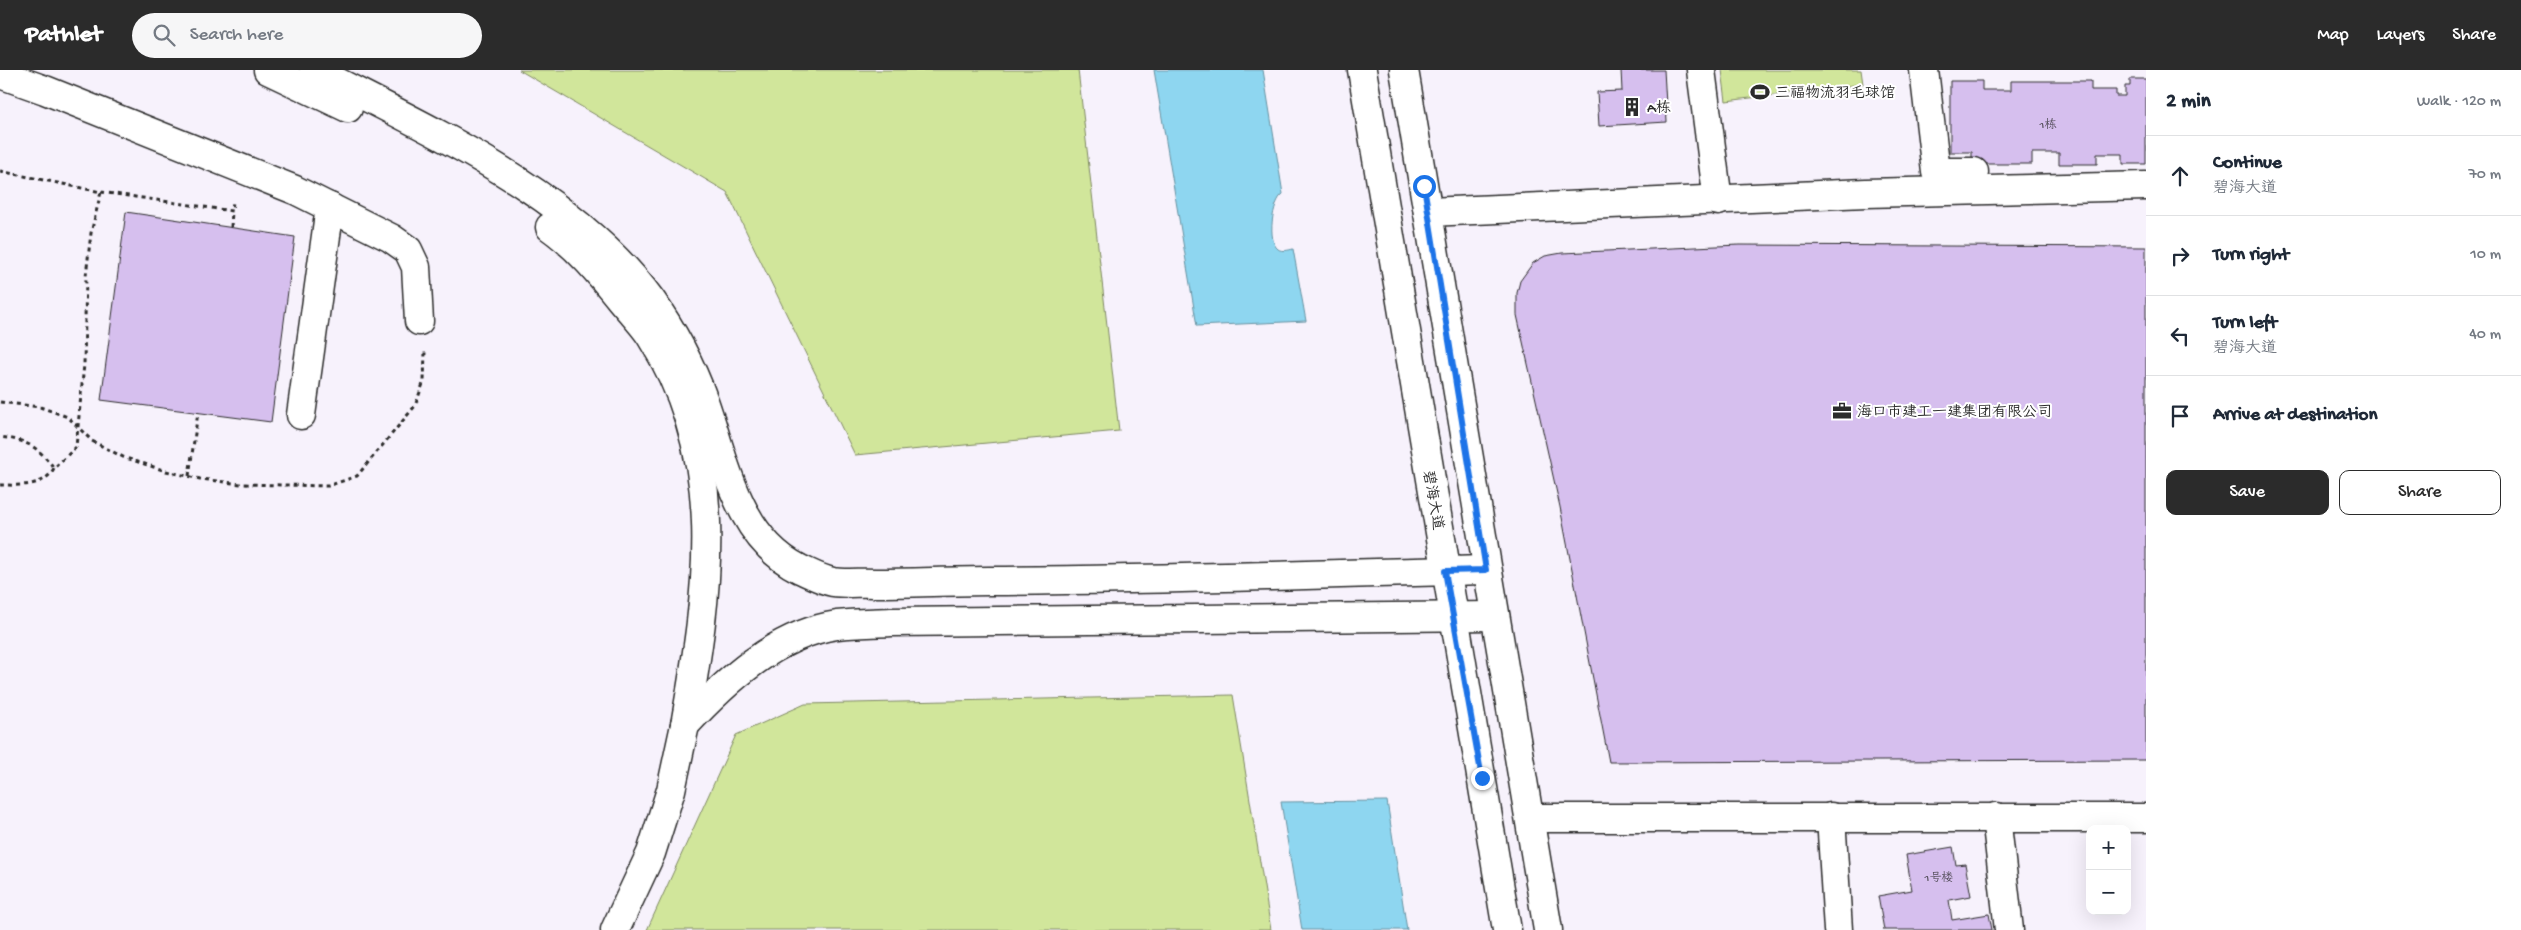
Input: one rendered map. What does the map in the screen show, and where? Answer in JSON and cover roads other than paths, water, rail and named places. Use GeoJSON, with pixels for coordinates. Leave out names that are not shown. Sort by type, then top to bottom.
{"type":"FeatureCollection","features":[{"type":"Feature","properties":{"kind":"street"},"geometry":{"type":"LineString","coordinates":[[268,70],[346,106],[448,159],[514,200],[563,237],[598,271],[650,335],[677,387],[695,438],[704,478],[706,567],[700,636],[685,725],[671,790],[651,853],[615,930]]}},
{"type":"Feature","properties":{"kind":"street"},"geometry":{"type":"LineString","coordinates":[[314,70],[455,143],[522,184],[571,220],[615,258],[651,300],[680,345],[703,398],[744,512],[774,551],[797,568],[833,582],[914,583],[1196,579],[1486,570]]}},
{"type":"Feature","properties":{"kind":"street","name":"碧海大道"},"geometry":{"type":"LineString","coordinates":[[1362,70],[1507,930]]}},
{"type":"Feature","properties":{"kind":"street"},"geometry":{"type":"LineString","coordinates":[[1404,70],[1486,570],[1548,930]]}},
{"type":"Feature","properties":{"kind":"street"},"geometry":{"type":"LineString","coordinates":[[1701,70],[1718,201]]}},
{"type":"Feature","properties":{"kind":"street"},"geometry":{"type":"LineString","coordinates":[[1924,70],[1936,172],[2146,172]]}},
{"type":"Feature","properties":{"kind":"street"},"geometry":{"type":"LineString","coordinates":[[0,74],[46,90],[238,166],[330,207],[391,238],[408,250],[416,267],[419,322]]}},
{"type":"Feature","properties":{"kind":"street"},"geometry":{"type":"LineString","coordinates":[[1428,212],[1718,201],[1866,193],[2146,186]]}},
{"type":"Feature","properties":{"kind":"street"},"geometry":{"type":"LineString","coordinates":[[301,416],[330,207]]}},
{"type":"Feature","properties":{"kind":"street"},"geometry":{"type":"LineString","coordinates":[[685,725],[732,678],[764,657],[807,634],[837,626],[891,622],[1495,616]]}},
{"type":"Feature","properties":{"kind":"street"},"geometry":{"type":"LineString","coordinates":[[1831,817],[1834,898],[1838,930]]}},
{"type":"Feature","properties":{"kind":"street"},"geometry":{"type":"LineString","coordinates":[[1996,817],[2009,930]]}},
{"type":"Feature","properties":{"kind":"street"},"geometry":{"type":"LineString","coordinates":[[1530,818],[2146,818]]}},
{"type":"Feature","properties":{"kind":"water"},"geometry":{"type":"Polygon","coordinates":[[[1154,70],[1263,70],[1283,194],[1276,204],[1274,212],[1272,221],[1273,238],[1278,249],[1293,249],[1306,321],[1197,326],[1154,70]]]}},
{"type":"Feature","properties":{"kind":"water"},"geometry":{"type":"Polygon","coordinates":[[[1387,801],[1407,930],[1302,930],[1281,802],[1387,801]]]}},
{"type":"Feature","properties":{"kind":"place","name":"三福物流羽毛球馆"},"geometry":{"type":"Point","coordinates":[1760,92]}},
{"type":"Feature","properties":{"kind":"place","name":"A栋"},"geometry":{"type":"Point","coordinates":[1632,107]}},
{"type":"Feature","properties":{"kind":"place","name":"海口市建工一建集团有限公司"},"geometry":{"type":"Point","coordinates":[1842,411]}}]}
